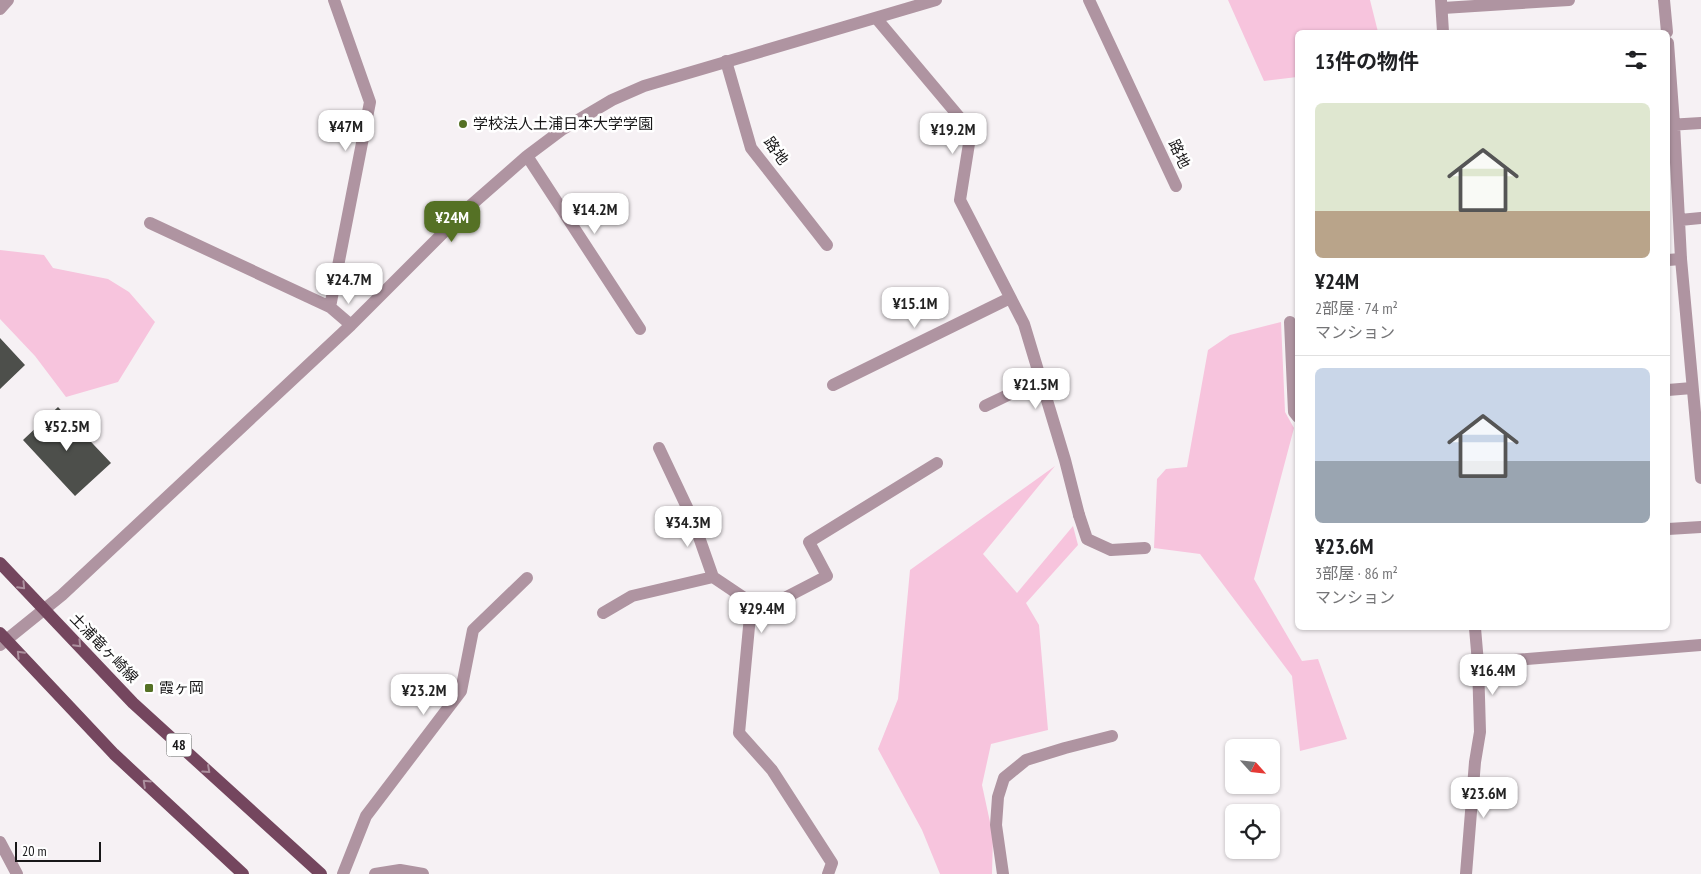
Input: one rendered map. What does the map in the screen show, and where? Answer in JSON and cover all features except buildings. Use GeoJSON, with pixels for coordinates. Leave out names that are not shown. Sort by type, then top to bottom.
{"type":"FeatureCollection","features":[{"type":"Feature","properties":{"kind":"main road","name":"土浦竜ヶ崎線"},"geometry":{"type":"LineString","coordinates":[[0,563],[133,703],[321,874]]}},
{"type":"Feature","properties":{"kind":"main road"},"geometry":{"type":"LineString","coordinates":[[2,639],[114,754],[243,874]]}},
{"type":"Feature","properties":{"kind":"street"},"geometry":{"type":"LineString","coordinates":[[0,9],[8,0]]}},
{"type":"Feature","properties":{"kind":"street"},"geometry":{"type":"LineString","coordinates":[[330,307],[370,102],[334,0]]}},
{"type":"Feature","properties":{"kind":"street"},"geometry":{"type":"LineString","coordinates":[[2,639],[62,595],[351,325],[470,206],[528,156],[563,129],[612,100],[644,86],[936,0]]}},
{"type":"Feature","properties":{"kind":"street","name":"路地"},"geometry":{"type":"LineString","coordinates":[[1089,0],[1176,186]]}},
{"type":"Feature","properties":{"kind":"street"},"geometry":{"type":"LineString","coordinates":[[1444,30],[1442,4],[1569,0]]}},
{"type":"Feature","properties":{"kind":"street"},"geometry":{"type":"LineString","coordinates":[[1664,0],[1667,30]]}},
{"type":"Feature","properties":{"kind":"street"},"geometry":{"type":"LineString","coordinates":[[876,18],[971,131],[960,200],[1024,324],[1087,539],[1111,550],[1145,548]]}},
{"type":"Feature","properties":{"kind":"street","name":"路地"},"geometry":{"type":"LineString","coordinates":[[726,62],[752,148],[827,245]]}},
{"type":"Feature","properties":{"kind":"street"},"geometry":{"type":"LineString","coordinates":[[1670,98],[1680,220],[1681,259],[1701,478]]}},
{"type":"Feature","properties":{"kind":"street"},"geometry":{"type":"LineString","coordinates":[[1671,125],[1701,123]]}},
{"type":"Feature","properties":{"kind":"street"},"geometry":{"type":"LineString","coordinates":[[528,156],[640,329]]}},
{"type":"Feature","properties":{"kind":"street"},"geometry":{"type":"LineString","coordinates":[[1680,220],[1701,218]]}},
{"type":"Feature","properties":{"kind":"street"},"geometry":{"type":"LineString","coordinates":[[150,223],[330,307],[351,325]]}},
{"type":"Feature","properties":{"kind":"street"},"geometry":{"type":"LineString","coordinates":[[1670,260],[1681,259]]}},
{"type":"Feature","properties":{"kind":"street"},"geometry":{"type":"LineString","coordinates":[[833,385],[1010,298]]}},
{"type":"Feature","properties":{"kind":"street"},"geometry":{"type":"LineString","coordinates":[[1290,322],[1295,413]]}},
{"type":"Feature","properties":{"kind":"street"},"geometry":{"type":"LineString","coordinates":[[1688,342],[1701,340]]}},
{"type":"Feature","properties":{"kind":"street"},"geometry":{"type":"LineString","coordinates":[[985,406],[1040,379]]}},
{"type":"Feature","properties":{"kind":"street"},"geometry":{"type":"LineString","coordinates":[[1670,390],[1692,388]]}},
{"type":"Feature","properties":{"kind":"street"},"geometry":{"type":"LineString","coordinates":[[659,448],[693,520],[713,577],[762,610]]}},
{"type":"Feature","properties":{"kind":"street"},"geometry":{"type":"LineString","coordinates":[[828,874],[832,863],[772,770],[739,733],[750,616],[827,576],[809,542],[937,463]]}},
{"type":"Feature","properties":{"kind":"street"},"geometry":{"type":"LineString","coordinates":[[1670,529],[1701,527]]}},
{"type":"Feature","properties":{"kind":"street"},"geometry":{"type":"LineString","coordinates":[[603,613],[632,596],[713,577]]}},
{"type":"Feature","properties":{"kind":"street"},"geometry":{"type":"LineString","coordinates":[[343,874],[366,816],[461,691],[473,630],[527,578]]}},
{"type":"Feature","properties":{"kind":"street"},"geometry":{"type":"LineString","coordinates":[[1466,874],[1475,762],[1480,732],[1475,630]]}},
{"type":"Feature","properties":{"kind":"street"},"geometry":{"type":"LineString","coordinates":[[1478,663],[1701,646]]}},
{"type":"Feature","properties":{"kind":"street"},"geometry":{"type":"LineString","coordinates":[[1003,874],[996,825],[998,797],[1004,778],[1026,760],[1112,736]]}},
{"type":"Feature","properties":{"kind":"street"},"geometry":{"type":"LineString","coordinates":[[0,842],[17,874]]}},
{"type":"Feature","properties":{"kind":"street"},"geometry":{"type":"LineString","coordinates":[[375,874],[400,870],[423,874]]}},
{"type":"Feature","properties":{"kind":"shaded area"},"geometry":{"type":"Polygon","coordinates":[[[1228,0],[1370,0],[1378,30],[1295,30],[1295,77],[1264,81],[1228,0]]]}},
{"type":"Feature","properties":{"kind":"shaded area"},"geometry":{"type":"Polygon","coordinates":[[[0,250],[44,255],[53,268],[108,279],[129,292],[155,322],[118,382],[66,397],[35,356],[0,319],[0,250]]]}},
{"type":"Feature","properties":{"kind":"shaded area"},"geometry":{"type":"Polygon","coordinates":[[[1281,322],[1285,412],[1294,428],[1254,579],[1302,661],[1318,659],[1347,739],[1300,751],[1292,676],[1200,554],[1154,548],[1157,479],[1166,469],[1187,467],[1208,350],[1230,335],[1281,322]]]}},
{"type":"Feature","properties":{"kind":"shaded area"},"geometry":{"type":"Polygon","coordinates":[[[1055,466],[983,554],[1017,593],[1073,526],[1078,545],[1026,603],[1039,625],[1048,730],[991,744],[982,785],[993,836],[992,874],[940,874],[922,830],[878,749],[898,699],[910,570],[1055,466]]]}},
{"type":"Feature","properties":{"kind":"place","name":"学校法人土浦日本大学学園"},"geometry":{"type":"Point","coordinates":[463,124]}},
{"type":"Feature","properties":{"kind":"place","name":"霞ヶ岡"},"geometry":{"type":"Point","coordinates":[149,688]}}]}
